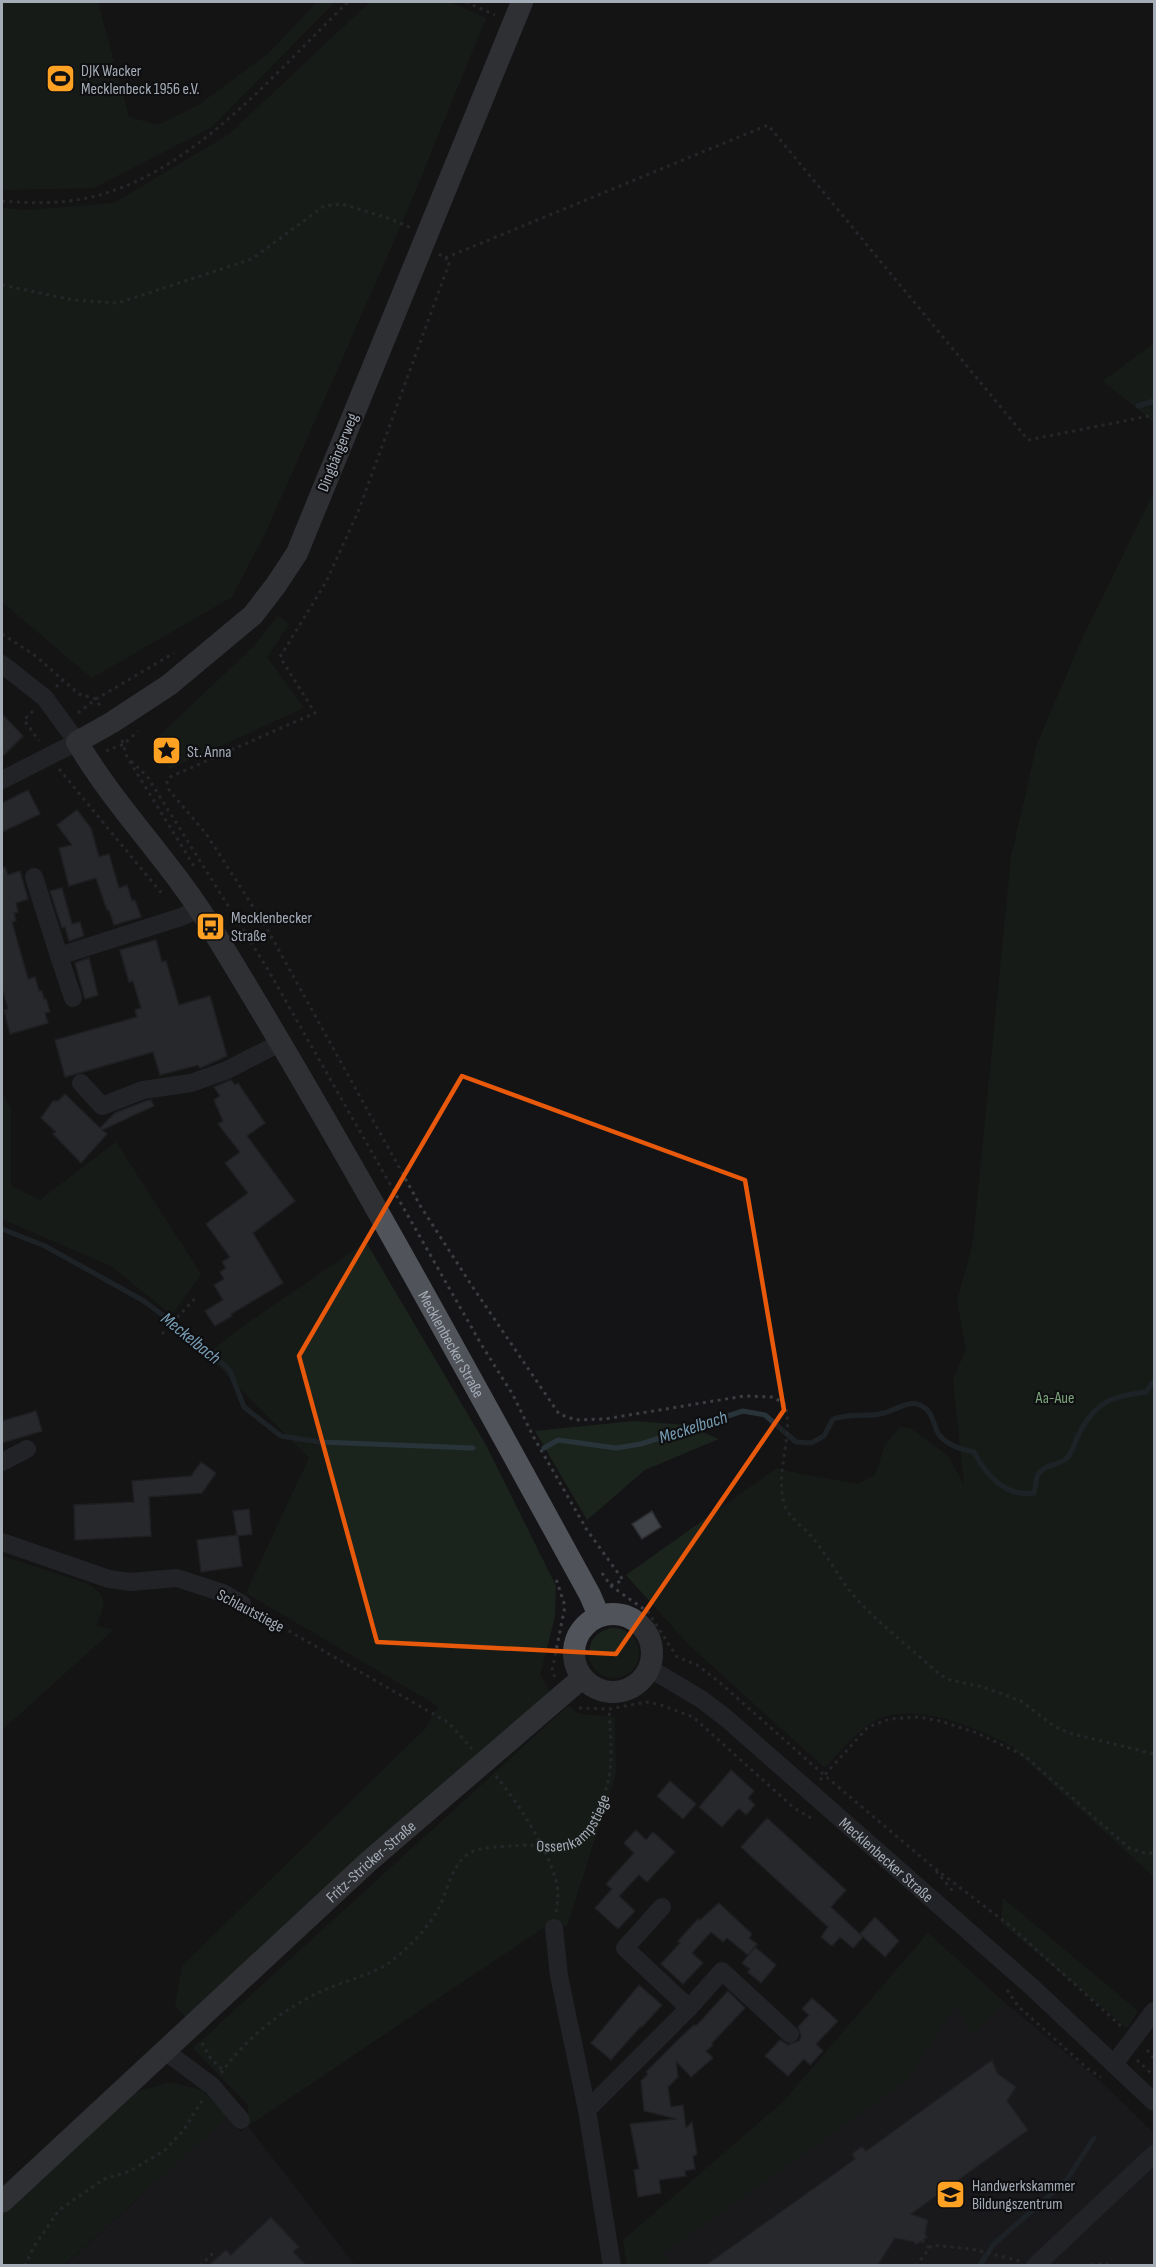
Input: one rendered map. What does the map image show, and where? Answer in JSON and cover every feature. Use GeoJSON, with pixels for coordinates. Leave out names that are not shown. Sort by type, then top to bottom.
{"type":"FeatureCollection","features":[{"type":"Feature","properties":{"kind":"main road","name":"Dingbängerweg"},"geometry":{"type":"LineString","coordinates":[[77,742],[169,685],[216,647],[253,615],[297,553],[414,233],[511,5]]}},
{"type":"Feature","properties":{"kind":"main road","name":"Mecklenbecker Straße"},"geometry":{"type":"LineString","coordinates":[[77,742],[190,913],[280,1043],[503,1436],[590,1595],[599,1616]]}},
{"type":"Feature","properties":{"kind":"main road"},"geometry":{"type":"LineString","coordinates":[[615,1614],[630,1618],[642,1627],[650,1640],[652,1653],[649,1668],[640,1682],[628,1690],[610,1692],[595,1688],[582,1678],[575,1664],[574,1650],[578,1635],[587,1624],[599,1616],[615,1614]]}},
{"type":"Feature","properties":{"kind":"main road","name":"Fritz-Stricker-Straße"},"geometry":{"type":"LineString","coordinates":[[2,2202],[368,1862],[582,1678]]}},
{"type":"Feature","properties":{"kind":"street","name":"Mecklenbecker Straße"},"geometry":{"type":"LineString","coordinates":[[2,664],[45,698],[77,742]]}},
{"type":"Feature","properties":{"kind":"street","name":"Dingbängerweg"},"geometry":{"type":"LineString","coordinates":[[2,780],[44,748],[77,742]]}},
{"type":"Feature","properties":{"kind":"street"},"geometry":{"type":"LineString","coordinates":[[34,877],[73,998]]}},
{"type":"Feature","properties":{"kind":"street"},"geometry":{"type":"LineString","coordinates":[[59,956],[190,913]]}},
{"type":"Feature","properties":{"kind":"street"},"geometry":{"type":"LineString","coordinates":[[81,1083],[102,1107],[143,1090],[191,1083],[225,1071],[280,1043]]}},
{"type":"Feature","properties":{"kind":"street"},"geometry":{"type":"LineString","coordinates":[[2,1462],[27,1449]]}},
{"type":"Feature","properties":{"kind":"street","name":"Schlautstiege"},"geometry":{"type":"LineString","coordinates":[[2,1542],[109,1579],[131,1582],[177,1578],[223,1593],[242,1604]]}},
{"type":"Feature","properties":{"kind":"street","name":"Mecklenbecker Straße"},"geometry":{"type":"LineString","coordinates":[[649,1668],[701,1699],[726,1718],[1034,1988],[1155,2102]]}},
{"type":"Feature","properties":{"kind":"street"},"geometry":{"type":"LineString","coordinates":[[662,1907],[625,1948],[689,2008]]}},
{"type":"Feature","properties":{"kind":"street"},"geometry":{"type":"LineString","coordinates":[[554,1928],[559,1976],[587,2110],[612,2265]]}},
{"type":"Feature","properties":{"kind":"street"},"geometry":{"type":"LineString","coordinates":[[587,2110],[689,2008],[722,1971],[790,2034]]}},
{"type":"Feature","properties":{"kind":"street"},"geometry":{"type":"LineString","coordinates":[[1114,2064],[1155,2011]]}},
{"type":"Feature","properties":{"kind":"street"},"geometry":{"type":"LineString","coordinates":[[165,2051],[212,2086],[241,2120]]}},
{"type":"Feature","properties":{"kind":"street"},"geometry":{"type":"LineString","coordinates":[[1036,2265],[1155,2154]]}},
{"type":"Feature","properties":{"kind":"path"},"geometry":{"type":"LineString","coordinates":[[2,201],[29,203],[68,201],[106,193],[137,180],[172,160],[212,133],[239,110],[348,2]]}},
{"type":"Feature","properties":{"kind":"path"},"geometry":{"type":"LineString","coordinates":[[466,2],[498,16],[511,5]]}},
{"type":"Feature","properties":{"kind":"path"},"geometry":{"type":"LineString","coordinates":[[445,258],[768,125],[1028,440],[1155,415]]}},
{"type":"Feature","properties":{"kind":"path"},"geometry":{"type":"LineString","coordinates":[[2,285],[73,300],[118,303],[252,259],[324,206],[342,204],[414,233],[450,261],[358,512],[326,582],[280,657],[315,713],[170,777],[167,782],[169,790],[207,835],[266,927],[421,1207],[559,1414],[576,1420],[605,1419],[744,1396],[773,1396],[785,1404],[788,1414],[783,1458],[782,1492],[785,1508],[810,1534],[853,1595],[866,1608],[939,1674],[950,1680],[983,1687],[1021,1701],[1054,1726],[1070,1733],[1155,1754]]}},
{"type":"Feature","properties":{"kind":"path"},"geometry":{"type":"LineString","coordinates":[[2,634],[33,654],[79,694],[96,699],[111,723]]}},
{"type":"Feature","properties":{"kind":"path"},"geometry":{"type":"LineString","coordinates":[[96,699],[177,651]]}},
{"type":"Feature","properties":{"kind":"path"},"geometry":{"type":"LineString","coordinates":[[44,748],[190,913]]}},
{"type":"Feature","properties":{"kind":"path"},"geometry":{"type":"LineString","coordinates":[[127,757],[147,776],[267,968],[481,1344],[513,1395],[549,1465],[587,1530],[623,1581],[611,1586],[648,1612],[678,1657],[697,1665],[718,1680],[824,1775],[933,1867],[1009,1925],[1130,2044],[1155,2076]]}},
{"type":"Feature","properties":{"kind":"path"},"geometry":{"type":"LineString","coordinates":[[162,1334],[197,1296]]}},
{"type":"Feature","properties":{"kind":"path"},"geometry":{"type":"LineString","coordinates":[[552,1566],[565,1606],[552,1671]]}},
{"type":"Feature","properties":{"kind":"path","name":"Schlautstiege"},"geometry":{"type":"LineString","coordinates":[[242,1604],[449,1723]]}},
{"type":"Feature","properties":{"kind":"path","name":"Ossenkampstiege"},"geometry":{"type":"LineString","coordinates":[[554,1928],[558,1893],[555,1878],[541,1844],[567,1844],[589,1829],[609,1778],[609,1709],[647,1702],[693,1717],[794,1808]]}},
{"type":"Feature","properties":{"kind":"path"},"geometry":{"type":"LineString","coordinates":[[824,1775],[868,1727],[890,1719],[918,1717],[940,1721],[977,1733],[1024,1756],[1129,1848],[1145,1853],[1155,1853]]}},
{"type":"Feature","properties":{"kind":"path"},"geometry":{"type":"LineString","coordinates":[[25,2265],[33,2248],[59,2210],[104,2179],[130,2171],[165,2150],[183,2131],[223,2070],[262,2028],[292,2007],[322,1991],[391,1961],[416,1938],[436,1913],[457,1866],[468,1854],[482,1849],[541,1844],[511,1794]]}},
{"type":"Feature","properties":{"kind":"path"},"geometry":{"type":"LineString","coordinates":[[1130,2044],[1155,2058]]}},
{"type":"Feature","properties":{"kind":"path"},"geometry":{"type":"LineString","coordinates":[[922,2240],[929,2248]]}},
{"type":"Feature","properties":{"kind":"path"},"geometry":{"type":"LineString","coordinates":[[916,2265],[932,2245],[972,2249],[1036,2265]]}},
{"type":"Feature","properties":{"kind":"path"},"geometry":{"type":"LineString","coordinates":[[200,2265],[214,2252]]}},
{"type":"Feature","properties":{"kind":"path"},"geometry":{"type":"LineString","coordinates":[[1084,2265],[1108,2265]]}},
{"type":"Feature","properties":{"kind":"highlighted area"},"geometry":{"type":"Polygon","coordinates":[[[462,1076],[745,1180],[784,1410],[616,1654],[377,1642],[299,1356],[462,1076]]]}},
{"type":"Feature","properties":{"kind":"shaded area","name":"Handwerkskammer Bildungszentrum"},"geometry":{"type":"Polygon","coordinates":[[[1004,2002],[1100,2081],[1154,2133],[1154,2265],[670,2266],[663,2254],[907,2081],[955,2007],[975,2034],[1004,2002]]]}},
{"type":"Feature","properties":{"kind":"shaded area"},"geometry":{"type":"Polygon","coordinates":[[[228,2117],[240,2132],[248,2126],[355,2265],[64,2266],[228,2117]]]}},
{"type":"Feature","properties":{"kind":"green space","name":"DJK Wacker Mecklenbeck 1956 e.V."},"geometry":{"type":"Polygon","coordinates":[[[2,2],[98,2],[129,117],[158,125],[197,106],[269,53],[317,2],[335,2],[212,127],[94,188],[2,190],[2,2]]]}},
{"type":"Feature","properties":{"kind":"green space"},"geometry":{"type":"Polygon","coordinates":[[[370,2],[450,2],[486,18],[408,209],[266,532],[232,597],[92,678],[2,602],[2,208],[26,210],[114,203],[228,135],[370,2]]]}},
{"type":"Feature","properties":{"kind":"green space"},"geometry":{"type":"Polygon","coordinates":[[[1154,343],[1154,422],[1103,381],[1154,343]]]}},
{"type":"Feature","properties":{"kind":"green space","name":"Aa-Aue"},"geometry":{"type":"Polygon","coordinates":[[[1154,492],[1154,1877],[1014,1747],[961,1724],[922,1714],[884,1717],[862,1729],[825,1768],[688,1644],[626,1575],[777,1468],[858,1484],[875,1475],[885,1445],[900,1427],[910,1428],[948,1456],[964,1485],[953,1380],[966,1349],[957,1301],[973,1243],[1011,857],[1037,744],[1082,639],[1154,492]]]}},
{"type":"Feature","properties":{"kind":"green space"},"geometry":{"type":"Polygon","coordinates":[[[278,616],[289,624],[267,657],[304,708],[169,769],[160,735],[253,647],[278,616]]]}},
{"type":"Feature","properties":{"kind":"green space"},"geometry":{"type":"Polygon","coordinates":[[[2,1092],[11,1109],[11,1186],[40,1200],[116,1142],[201,1274],[172,1315],[111,1266],[2,1219],[2,1092]]]}},
{"type":"Feature","properties":{"kind":"green space"},"geometry":{"type":"Polygon","coordinates":[[[366,1242],[486,1445],[556,1586],[555,1617],[540,1675],[550,1691],[186,2018],[175,2005],[182,1966],[426,1728],[438,1706],[246,1593],[309,1458],[207,1355],[239,1329],[366,1242]]]}},
{"type":"Feature","properties":{"kind":"green space"},"geometry":{"type":"Polygon","coordinates":[[[634,1421],[686,1425],[719,1439],[645,1470],[587,1520],[535,1431],[634,1421]]]}},
{"type":"Feature","properties":{"kind":"green space"},"geometry":{"type":"Polygon","coordinates":[[[2,1556],[88,1584],[103,1597],[103,1606],[97,1626],[113,1630],[2,1730],[2,1556]]]}},
{"type":"Feature","properties":{"kind":"green space"},"geometry":{"type":"Polygon","coordinates":[[[609,1628],[619,1628],[632,1635],[639,1648],[639,1658],[632,1671],[619,1678],[609,1678],[600,1674],[593,1667],[589,1658],[589,1648],[593,1639],[600,1632],[609,1628]]]}},
{"type":"Feature","properties":{"kind":"green space"},"geometry":{"type":"Polygon","coordinates":[[[568,1706],[579,1714],[615,1717],[616,1773],[567,1926],[546,1926],[248,2126],[248,2105],[193,2048],[568,1706]]]}},
{"type":"Feature","properties":{"kind":"green space"},"geometry":{"type":"Polygon","coordinates":[[[1003,1898],[1138,2011],[1127,2028],[1001,1923],[1003,1898]]]}},
{"type":"Feature","properties":{"kind":"green space"},"geometry":{"type":"Polygon","coordinates":[[[928,1933],[1004,2002],[974,2035],[955,2007],[907,2081],[663,2254],[670,2265],[627,2265],[623,2240],[783,2102],[928,1933]]]}},
{"type":"Feature","properties":{"kind":"green space"},"geometry":{"type":"Polygon","coordinates":[[[170,2082],[202,2090],[228,2117],[64,2265],[2,2266],[2,2214],[135,2092],[170,2082]]]}},
{"type":"Feature","properties":{"kind":"building"},"geometry":{"type":"Polygon","coordinates":[[[2,714],[23,736],[2,757],[2,714]]]}},
{"type":"Feature","properties":{"kind":"building"},"geometry":{"type":"Polygon","coordinates":[[[28,790],[40,814],[2,832],[2,803],[28,790]]]}},
{"type":"Feature","properties":{"kind":"building"},"geometry":{"type":"Polygon","coordinates":[[[77,810],[91,828],[99,857],[109,854],[119,888],[127,885],[132,901],[135,900],[141,917],[114,925],[96,878],[69,886],[59,848],[72,845],[57,825],[77,810]]]}},
{"type":"Feature","properties":{"kind":"building"},"geometry":{"type":"Polygon","coordinates":[[[5,867],[8,875],[20,871],[28,899],[16,903],[18,912],[14,913],[16,921],[12,922],[28,979],[35,977],[39,991],[42,991],[50,1012],[45,1013],[48,1023],[10,1034],[4,1010],[8,1009],[2,988],[2,868],[5,867]]]}},
{"type":"Feature","properties":{"kind":"building"},"geometry":{"type":"Polygon","coordinates":[[[62,888],[72,924],[80,922],[84,936],[69,941],[65,927],[62,928],[50,891],[62,888]]]}},
{"type":"Feature","properties":{"kind":"building"},"geometry":{"type":"Polygon","coordinates":[[[156,940],[162,962],[166,961],[179,1005],[210,996],[227,1056],[200,1068],[198,1065],[160,1075],[153,1052],[65,1077],[55,1040],[137,1017],[135,1010],[141,1008],[133,981],[129,982],[120,950],[156,940]]]}},
{"type":"Feature","properties":{"kind":"building"},"geometry":{"type":"Polygon","coordinates":[[[89,958],[98,995],[85,999],[75,963],[89,958]]]}},
{"type":"Feature","properties":{"kind":"building"},"geometry":{"type":"Polygon","coordinates":[[[231,1080],[235,1085],[238,1083],[265,1123],[247,1136],[295,1201],[253,1233],[283,1283],[215,1326],[205,1311],[223,1300],[214,1285],[224,1279],[220,1272],[226,1268],[222,1262],[230,1257],[206,1224],[248,1193],[225,1163],[240,1152],[218,1124],[223,1121],[214,1100],[220,1096],[214,1087],[231,1080]]]}},
{"type":"Feature","properties":{"kind":"building"},"geometry":{"type":"Polygon","coordinates":[[[65,1094],[100,1128],[115,1113],[151,1100],[154,1106],[102,1130],[107,1134],[81,1163],[53,1134],[56,1132],[41,1118],[53,1101],[58,1101],[65,1094]]]}},
{"type":"Feature","properties":{"kind":"building"},"geometry":{"type":"Polygon","coordinates":[[[36,1411],[42,1431],[2,1443],[2,1421],[36,1411]]]}},
{"type":"Feature","properties":{"kind":"building"},"geometry":{"type":"Polygon","coordinates":[[[201,1462],[216,1473],[202,1493],[149,1497],[151,1536],[75,1540],[74,1505],[134,1502],[132,1481],[191,1476],[201,1462]]]}},
{"type":"Feature","properties":{"kind":"building"},"geometry":{"type":"Polygon","coordinates":[[[249,1509],[252,1534],[238,1536],[242,1566],[201,1572],[197,1540],[237,1535],[233,1511],[249,1509]]]}},
{"type":"Feature","properties":{"kind":"building"},"geometry":{"type":"Polygon","coordinates":[[[652,1511],[661,1527],[642,1539],[632,1524],[652,1511]]]}},
{"type":"Feature","properties":{"kind":"building"},"geometry":{"type":"Polygon","coordinates":[[[731,1770],[754,1791],[748,1798],[755,1805],[746,1815],[739,1808],[722,1827],[699,1807],[731,1770]]]}},
{"type":"Feature","properties":{"kind":"building"},"geometry":{"type":"Polygon","coordinates":[[[670,1781],[696,1804],[683,1819],[657,1796],[670,1781]]]}},
{"type":"Feature","properties":{"kind":"building"},"geometry":{"type":"Polygon","coordinates":[[[767,1818],[846,1890],[831,1907],[863,1937],[853,1948],[840,1937],[832,1946],[821,1937],[828,1927],[741,1847],[767,1818]]]}},
{"type":"Feature","properties":{"kind":"building"},"geometry":{"type":"Polygon","coordinates":[[[636,1830],[646,1840],[653,1832],[675,1852],[647,1882],[639,1875],[619,1896],[635,1911],[618,1929],[595,1908],[612,1889],[606,1884],[634,1853],[624,1843],[636,1830]]]}},
{"type":"Feature","properties":{"kind":"building"},"geometry":{"type":"Polygon","coordinates":[[[719,1903],[752,1934],[749,1938],[757,1944],[748,1955],[727,1938],[723,1942],[711,1932],[692,1953],[703,1963],[683,1984],[661,1964],[698,1919],[700,1920],[719,1903]]]}},
{"type":"Feature","properties":{"kind":"building"},"geometry":{"type":"Polygon","coordinates":[[[875,1917],[899,1941],[885,1957],[860,1934],[875,1917]]]}},
{"type":"Feature","properties":{"kind":"building"},"geometry":{"type":"Polygon","coordinates":[[[755,1947],[776,1965],[761,1983],[748,1972],[750,1969],[742,1963],[755,1947]]]}},
{"type":"Feature","properties":{"kind":"building"},"geometry":{"type":"Polygon","coordinates":[[[639,1985],[662,2005],[611,2060],[591,2043],[639,1985]]]}},
{"type":"Feature","properties":{"kind":"building"},"geometry":{"type":"Polygon","coordinates":[[[728,1991],[745,2008],[706,2051],[713,2058],[691,2077],[676,2061],[678,2077],[668,2087],[671,2107],[683,2105],[686,2128],[692,2122],[697,2154],[693,2157],[695,2169],[685,2171],[686,2176],[659,2180],[661,2193],[638,2197],[634,2170],[639,2169],[630,2124],[677,2119],[644,2111],[641,2081],[648,2074],[646,2072],[694,2025],[696,2026],[728,1991]]]}},
{"type":"Feature","properties":{"kind":"building"},"geometry":{"type":"Polygon","coordinates":[[[812,1998],[838,2021],[816,2044],[823,2051],[810,2065],[804,2059],[788,2076],[765,2056],[780,2040],[788,2045],[799,2041],[801,2036],[798,2027],[809,2015],[802,2009],[812,1998]]]}},
{"type":"Feature","properties":{"kind":"building"},"geometry":{"type":"Polygon","coordinates":[[[992,2060],[997,2073],[1016,2087],[1007,2101],[1028,2130],[911,2214],[928,2220],[925,2234],[927,2237],[916,2245],[914,2242],[895,2238],[878,2265],[706,2265],[855,2159],[852,2154],[862,2146],[866,2151],[992,2060]]]}},
{"type":"Feature","properties":{"kind":"building"},"geometry":{"type":"Polygon","coordinates":[[[271,2217],[299,2247],[293,2252],[306,2265],[209,2265],[226,2250],[231,2255],[271,2217]]]}},
{"type":"Feature","properties":{"kind":"waterway"},"geometry":{"type":"LineString","coordinates":[[1138,406],[1154,401]]}},
{"type":"Feature","properties":{"kind":"waterway","name":"Meckelbach"},"geometry":{"type":"LineString","coordinates":[[2,1229],[45,1246],[144,1301],[209,1350],[230,1371],[244,1407],[281,1436],[320,1442],[473,1448]]}},
{"type":"Feature","properties":{"kind":"waterway","name":"Meckelbach"},"geometry":{"type":"LineString","coordinates":[[544,1448],[558,1440],[616,1448],[641,1444],[743,1411],[765,1415],[796,1442],[811,1443],[824,1436],[833,1419],[878,1414],[906,1404],[917,1404],[928,1411],[940,1436],[956,1447],[974,1452],[984,1469],[998,1483],[1014,1492],[1034,1493],[1036,1479],[1041,1471],[1048,1466],[1062,1462],[1069,1456],[1085,1423],[1099,1407],[1114,1399],[1146,1392],[1154,1381]]}},
{"type":"Feature","properties":{"kind":"waterway"},"geometry":{"type":"LineString","coordinates":[[979,2266],[994,2244],[1066,2181],[1094,2138]]}},
{"type":"Feature","properties":{"kind":"place","name":"DJK Wacker Mecklenbeck 1956 e.V."},"geometry":{"type":"Point","coordinates":[60,79]}},
{"type":"Feature","properties":{"kind":"place","name":"St. Anna"},"geometry":{"type":"Point","coordinates":[166,751]}},
{"type":"Feature","properties":{"kind":"place","name":"Mecklenbecker Straße"},"geometry":{"type":"Point","coordinates":[210,926]}},
{"type":"Feature","properties":{"kind":"place","name":"Handwerkskammer Bildungszentrum"},"geometry":{"type":"Point","coordinates":[951,2194]}}]}
